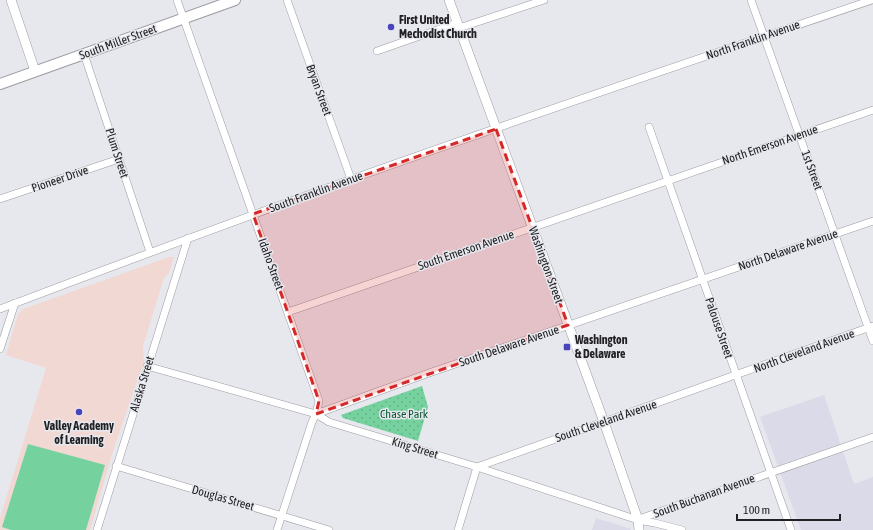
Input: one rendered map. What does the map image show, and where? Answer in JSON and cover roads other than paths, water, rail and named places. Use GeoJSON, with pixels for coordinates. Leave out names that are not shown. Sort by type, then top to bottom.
{"type":"FeatureCollection","features":[{"type":"Feature","properties":{"kind":"main road","name":"South Miller Street"},"geometry":{"type":"LineString","coordinates":[[0,84],[235,0]]}},
{"type":"Feature","properties":{"kind":"street"},"geometry":{"type":"LineString","coordinates":[[11,0],[35,71]]}},
{"type":"Feature","properties":{"kind":"street","name":"Idaho Street"},"geometry":{"type":"LineString","coordinates":[[177,0],[319,401],[277,530]]}},
{"type":"Feature","properties":{"kind":"street","name":"Bryan Street"},"geometry":{"type":"LineString","coordinates":[[287,0],[351,179]]}},
{"type":"Feature","properties":{"kind":"street","name":"Washington Street"},"geometry":{"type":"LineString","coordinates":[[450,0],[604,422],[638,520],[639,530]]}},
{"type":"Feature","properties":{"kind":"street"},"geometry":{"type":"LineString","coordinates":[[377,51],[458,25],[544,0]]}},
{"type":"Feature","properties":{"kind":"street","name":"1st Street"},"geometry":{"type":"LineString","coordinates":[[750,0],[835,234],[871,327],[873,341]]}},
{"type":"Feature","properties":{"kind":"street","name":"North Franklin Avenue"},"geometry":{"type":"LineString","coordinates":[[633,81],[872,0]]}},
{"type":"Feature","properties":{"kind":"street","name":"Plum Street"},"geometry":{"type":"LineString","coordinates":[[84,54],[150,252]]}},
{"type":"Feature","properties":{"kind":"street","name":"South Franklin Avenue"},"geometry":{"type":"LineString","coordinates":[[0,309],[253,214],[633,81]]}},
{"type":"Feature","properties":{"kind":"street","name":"North Emerson Avenue"},"geometry":{"type":"LineString","coordinates":[[667,180],[873,110]]}},
{"type":"Feature","properties":{"kind":"street","name":"Palouse Street"},"geometry":{"type":"LineString","coordinates":[[649,127],[791,530]]}},
{"type":"Feature","properties":{"kind":"street","name":"Pioneer Drive"},"geometry":{"type":"LineString","coordinates":[[0,199],[119,159]]}},
{"type":"Feature","properties":{"kind":"street","name":"South Emerson Avenue"},"geometry":{"type":"LineString","coordinates":[[288,312],[667,180]]}},
{"type":"Feature","properties":{"kind":"street","name":"North Delaware Avenue"},"geometry":{"type":"LineString","coordinates":[[702,279],[873,221]]}},
{"type":"Feature","properties":{"kind":"street","name":"Alaska Street"},"geometry":{"type":"LineString","coordinates":[[97,530],[188,238]]}},
{"type":"Feature","properties":{"kind":"street","name":"South Delaware Avenue"},"geometry":{"type":"LineString","coordinates":[[316,414],[429,373],[702,279]]}},
{"type":"Feature","properties":{"kind":"street"},"geometry":{"type":"LineString","coordinates":[[0,349],[15,303]]}},
{"type":"Feature","properties":{"kind":"street","name":"North Cleveland Avenue"},"geometry":{"type":"LineString","coordinates":[[736,376],[871,327]]}},
{"type":"Feature","properties":{"kind":"street","name":"King Street"},"geometry":{"type":"LineString","coordinates":[[147,366],[316,414],[329,422],[477,467],[638,520],[655,522],[682,530]]}},
{"type":"Feature","properties":{"kind":"street","name":"South Cleveland Avenue"},"geometry":{"type":"LineString","coordinates":[[477,467],[736,376]]}},
{"type":"Feature","properties":{"kind":"street","name":"South Buchanan Avenue"},"geometry":{"type":"LineString","coordinates":[[638,520],[873,436]]}},
{"type":"Feature","properties":{"kind":"street","name":"Douglas Street"},"geometry":{"type":"LineString","coordinates":[[116,466],[329,530]]}},
{"type":"Feature","properties":{"kind":"street"},"geometry":{"type":"LineString","coordinates":[[458,530],[477,467]]}},
{"type":"Feature","properties":{"kind":"place","name":"First United Mechodist Church"},"geometry":{"type":"Point","coordinates":[391,27]}},
{"type":"Feature","properties":{"kind":"place","name":"Washington & Delaware"},"geometry":{"type":"Point","coordinates":[567,347]}},
{"type":"Feature","properties":{"kind":"place","name":"Valley Academy of Learning"},"geometry":{"type":"Point","coordinates":[79,412]}},
{"type":"Feature","properties":{"kind":"park label","name":"Chase Park"},"geometry":{"type":"Point","coordinates":[404,414]}}]}
